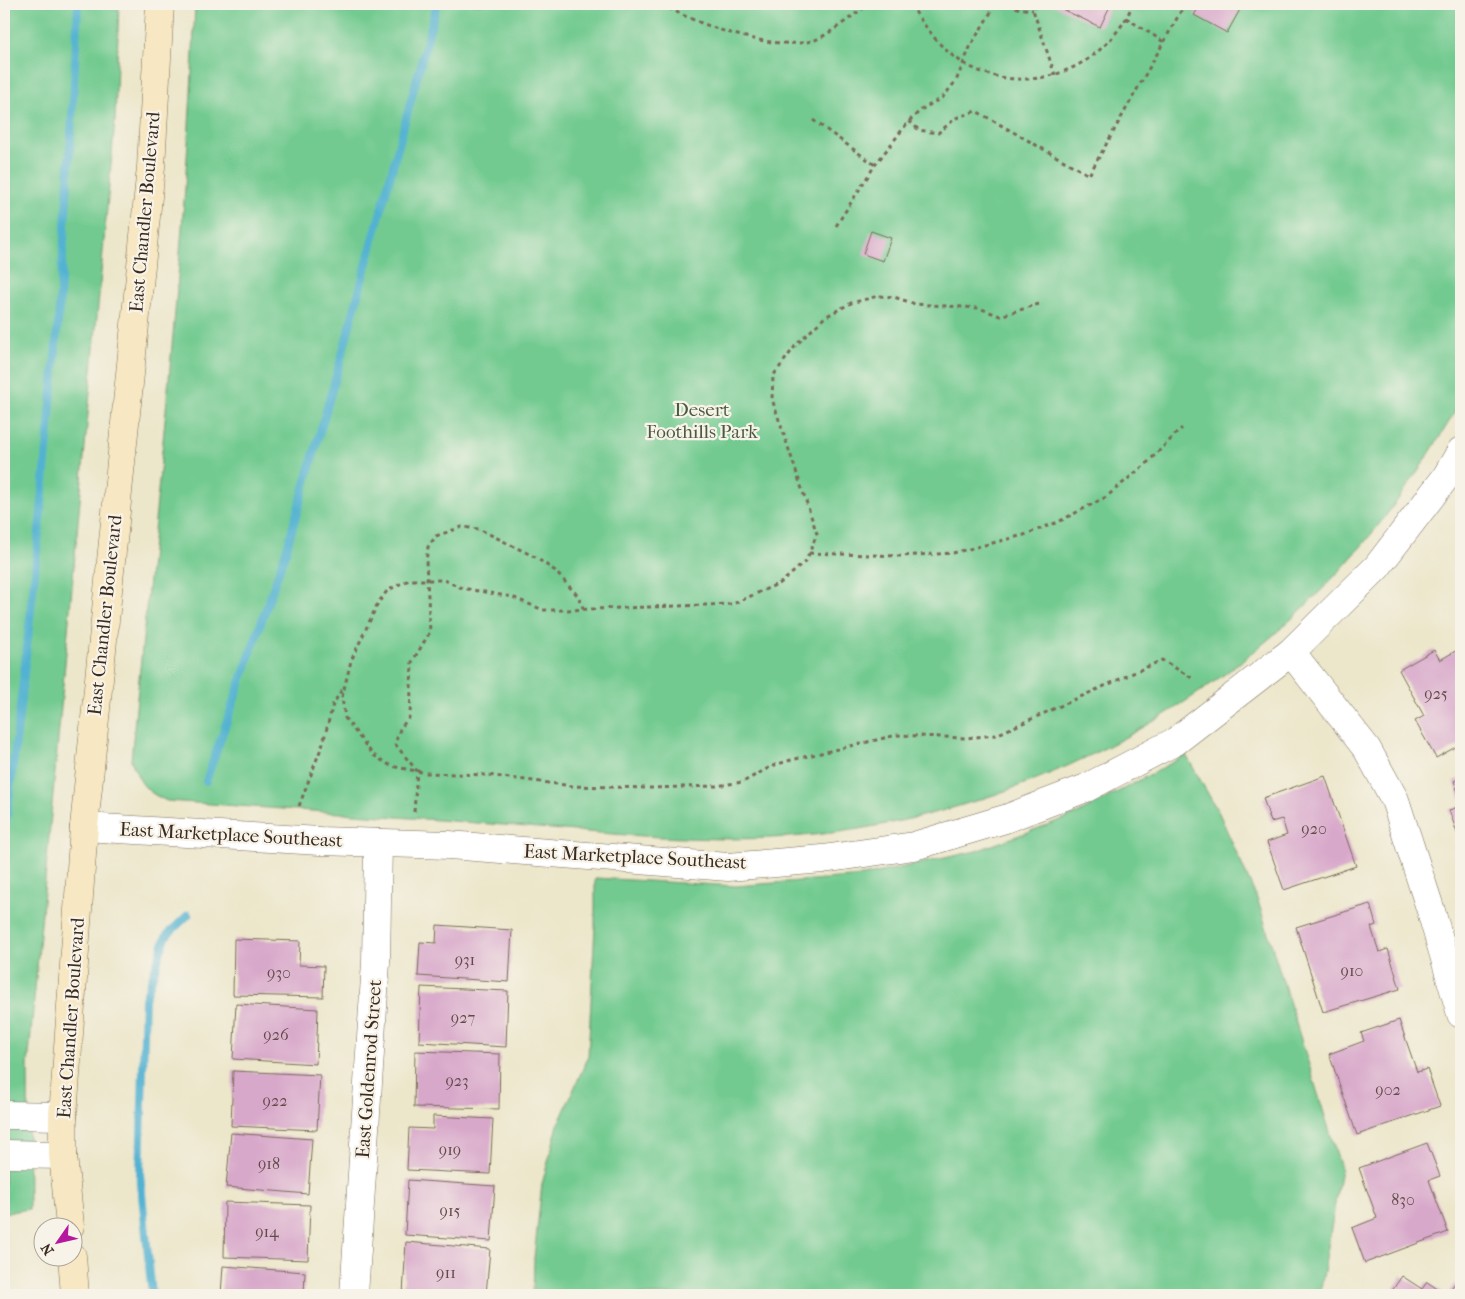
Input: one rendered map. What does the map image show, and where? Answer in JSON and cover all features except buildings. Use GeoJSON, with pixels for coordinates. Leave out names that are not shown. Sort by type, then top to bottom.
{"type":"FeatureCollection","features":[{"type":"Feature","properties":{"kind":"main road","name":"East Chandler Boulevard"},"geometry":{"type":"LineString","coordinates":[[69,1216],[63,1116],[84,827],[151,167],[160,4]]}},
{"type":"Feature","properties":{"kind":"main road"},"geometry":{"type":"LineString","coordinates":[[73,1266],[75,1295]]}},
{"type":"Feature","properties":{"kind":"street","name":"East Marketplace Southeast"},"geometry":{"type":"LineString","coordinates":[[84,827],[585,855],[728,867],[823,859],[914,846],[1005,819],[1086,788],[1176,741],[1291,652],[1377,567],[1446,477],[1461,451]]}},
{"type":"Feature","properties":{"kind":"street"},"geometry":{"type":"LineString","coordinates":[[1291,652],[1367,749],[1394,800],[1431,911],[1461,1014]]}},
{"type":"Feature","properties":{"kind":"street","name":"East Goldenrod Street"},"geometry":{"type":"LineString","coordinates":[[354,1295],[376,962],[378,843]]}},
{"type":"Feature","properties":{"kind":"street"},"geometry":{"type":"LineString","coordinates":[[4,1115],[63,1116]]}},
{"type":"Feature","properties":{"kind":"street"},"geometry":{"type":"LineString","coordinates":[[4,1154],[64,1155]]}},
{"type":"Feature","properties":{"kind":"path"},"geometry":{"type":"LineString","coordinates":[[662,4],[729,32],[793,44],[817,40],[869,4]]}},
{"type":"Feature","properties":{"kind":"path"},"geometry":{"type":"LineString","coordinates":[[912,4],[916,14],[946,52],[964,64],[992,76],[1036,79],[1055,75],[1096,54],[1118,31],[1132,4]]}},
{"type":"Feature","properties":{"kind":"path"},"geometry":{"type":"LineString","coordinates":[[836,226],[874,164],[921,110],[943,97],[956,82],[971,46],[996,4]]}},
{"type":"Feature","properties":{"kind":"path"},"geometry":{"type":"LineString","coordinates":[[1008,4],[1018,8],[1033,10]]}},
{"type":"Feature","properties":{"kind":"path"},"geometry":{"type":"LineString","coordinates":[[1036,4],[1033,10],[1055,75]]}},
{"type":"Feature","properties":{"kind":"path"},"geometry":{"type":"LineString","coordinates":[[910,121],[920,130],[938,133],[956,118],[976,111],[1089,175],[1185,4]]}},
{"type":"Feature","properties":{"kind":"path"},"geometry":{"type":"LineString","coordinates":[[1126,18],[1164,42]]}},
{"type":"Feature","properties":{"kind":"path"},"geometry":{"type":"LineString","coordinates":[[813,120],[874,164]]}},
{"type":"Feature","properties":{"kind":"path"},"geometry":{"type":"LineString","coordinates":[[1039,304],[1000,316],[980,308],[915,304],[894,297],[878,296],[839,307],[810,329],[773,376],[772,399],[817,534],[806,561],[782,582],[733,604],[543,610],[512,597],[462,588],[444,580],[409,580],[388,591],[378,602],[351,661],[342,697],[345,718],[373,755],[391,766],[417,771],[486,775],[572,786],[649,788],[716,786],[743,782],[772,766],[791,760],[897,735],[965,738],[996,735],[1162,660],[1192,678]]}},
{"type":"Feature","properties":{"kind":"path"},"geometry":{"type":"LineString","coordinates":[[809,553],[900,556],[953,553],[1024,535],[1058,522],[1106,497],[1147,463],[1182,428]]}},
{"type":"Feature","properties":{"kind":"path"},"geometry":{"type":"LineString","coordinates":[[414,812],[417,771],[395,744],[400,728],[410,716],[412,662],[430,632],[426,579],[428,547],[436,536],[462,527],[479,529],[535,557],[554,570],[578,596],[584,610]]}},
{"type":"Feature","properties":{"kind":"path"},"geometry":{"type":"LineString","coordinates":[[299,806],[323,743],[333,704],[345,685]]}},
{"type":"Feature","properties":{"kind":"green space"},"geometry":{"type":"Polygon","coordinates":[[[4,4],[119,4],[115,121],[28,1065],[29,1209],[4,1213],[4,4]]]}},
{"type":"Feature","properties":{"kind":"green space","name":"Desert Foothills Park"},"geometry":{"type":"Polygon","coordinates":[[[195,4],[1461,4],[1461,402],[1415,476],[1384,518],[1332,579],[1274,635],[1210,685],[1142,728],[1071,765],[996,794],[918,817],[839,832],[756,839],[671,838],[167,801],[148,790],[137,775],[131,760],[177,288],[191,99],[195,4]]]}},
{"type":"Feature","properties":{"kind":"green space"},"geometry":{"type":"Polygon","coordinates":[[[1186,755],[1219,813],[1258,901],[1341,1168],[1320,1295],[533,1295],[534,1258],[542,1184],[558,1125],[588,1057],[595,926],[595,878],[736,886],[863,876],[976,851],[1077,814],[1186,755]]]}},
{"type":"Feature","properties":{"kind":"waterway"},"geometry":{"type":"LineString","coordinates":[[4,837],[29,629],[50,421],[73,109],[78,4]]}},
{"type":"Feature","properties":{"kind":"waterway"},"geometry":{"type":"LineString","coordinates":[[206,781],[286,551],[340,362],[437,4]]}},
{"type":"Feature","properties":{"kind":"waterway"},"geometry":{"type":"LineString","coordinates":[[152,1295],[140,1174],[145,999],[166,936],[188,915]]}}]}
